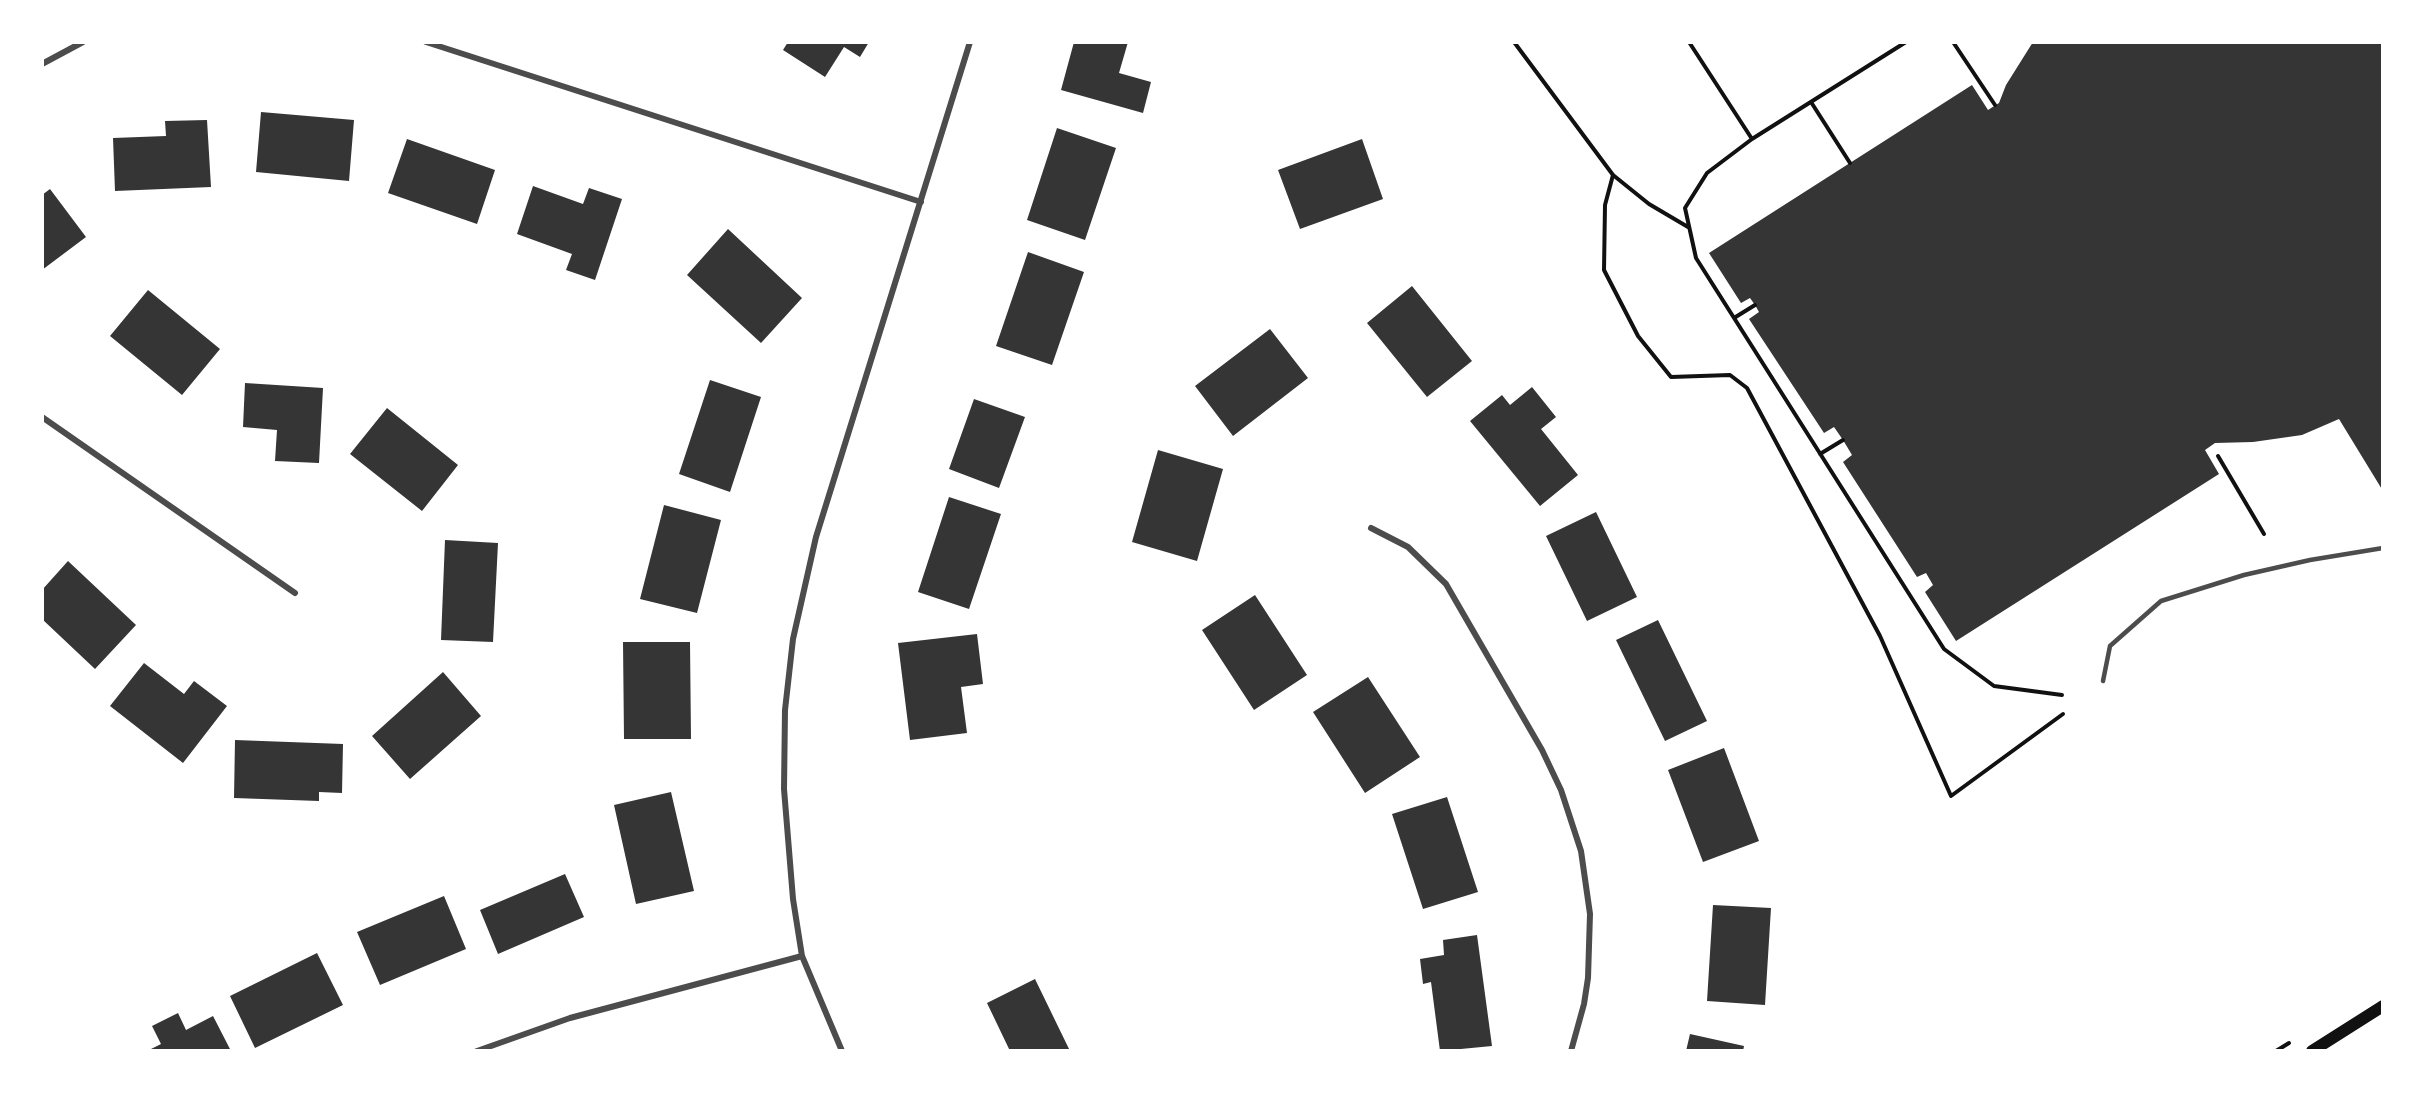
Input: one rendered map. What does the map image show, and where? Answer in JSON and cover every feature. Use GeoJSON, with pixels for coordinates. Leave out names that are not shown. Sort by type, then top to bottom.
{"type":"FeatureCollection","features":[{"type":"Feature","properties":{"kind":"main road"},"geometry":{"type":"LineString","coordinates":[[2312,1051],[2383,1006]]}},
{"type":"Feature","properties":{"kind":"street"},"geometry":{"type":"LineString","coordinates":[[42,64],[83,42]]}},
{"type":"Feature","properties":{"kind":"street"},"geometry":{"type":"LineString","coordinates":[[426,42],[444,44],[504,69],[921,202]]}},
{"type":"Feature","properties":{"kind":"street"},"geometry":{"type":"LineString","coordinates":[[842,1051],[802,956],[793,899],[784,789],[785,711],[793,639],[816,537],[970,42]]}},
{"type":"Feature","properties":{"kind":"street"},"geometry":{"type":"LineString","coordinates":[[42,417],[295,593]]}},
{"type":"Feature","properties":{"kind":"street"},"geometry":{"type":"LineString","coordinates":[[1371,528],[1408,547],[1446,584],[1542,750],[1561,790],[1581,851],[1590,914],[1588,978],[1584,1004],[1571,1051]]}},
{"type":"Feature","properties":{"kind":"street"},"geometry":{"type":"LineString","coordinates":[[477,1051],[570,1018],[802,956]]}},
{"type":"Feature","properties":{"kind":"lane"},"geometry":{"type":"LineString","coordinates":[[2103,681],[2110,646],[2161,601],[2244,574],[2383,548]]}},
{"type":"Feature","properties":{"kind":"path"},"geometry":{"type":"LineString","coordinates":[[1514,42],[1613,175],[1649,204],[1689,228]]}},
{"type":"Feature","properties":{"kind":"path"},"geometry":{"type":"LineString","coordinates":[[1689,42],[1752,139]]}},
{"type":"Feature","properties":{"kind":"path"},"geometry":{"type":"LineString","coordinates":[[1906,42],[1752,139],[1707,173],[1685,208],[1696,258],[1944,649],[1994,686],[2062,695]]}},
{"type":"Feature","properties":{"kind":"path"},"geometry":{"type":"LineString","coordinates":[[1953,42],[1995,105]]}},
{"type":"Feature","properties":{"kind":"path"},"geometry":{"type":"LineString","coordinates":[[1811,102],[1850,163]]}},
{"type":"Feature","properties":{"kind":"path"},"geometry":{"type":"LineString","coordinates":[[1613,175],[1605,205],[1604,270],[1638,336],[1671,377],[1730,375],[1747,388],[1880,636],[1951,796],[2063,714]]}},
{"type":"Feature","properties":{"kind":"path"},"geometry":{"type":"LineString","coordinates":[[1734,318],[1755,305]]}},
{"type":"Feature","properties":{"kind":"path"},"geometry":{"type":"LineString","coordinates":[[1820,454],[1843,440]]}},
{"type":"Feature","properties":{"kind":"path"},"geometry":{"type":"LineString","coordinates":[[2218,456],[2264,534]]}},
{"type":"Feature","properties":{"kind":"building"},"geometry":{"type":"Polygon","coordinates":[[[788,42],[869,42],[860,57],[844,47],[825,77],[783,50],[788,42]]]}},
{"type":"Feature","properties":{"kind":"building"},"geometry":{"type":"Polygon","coordinates":[[[1074,42],[1128,42],[1119,73],[1151,82],[1143,113],[1061,90],[1074,42]]]}},
{"type":"Feature","properties":{"kind":"building"},"geometry":{"type":"Polygon","coordinates":[[[2033,42],[2383,42],[2383,491],[2339,419],[2302,435],[2253,442],[2215,443],[2205,450],[2219,474],[1956,641],[1925,592],[1933,585],[1926,573],[1917,577],[1843,462],[1852,455],[1843,440],[1834,427],[1824,433],[1749,319],[1759,312],[1755,305],[1750,298],[1741,303],[1709,253],[1972,85],[1988,110],[1999,103],[2006,85],[2033,42]]]}},
{"type":"Feature","properties":{"kind":"building"},"geometry":{"type":"Polygon","coordinates":[[[261,112],[354,120],[349,181],[256,172],[261,112]]]}},
{"type":"Feature","properties":{"kind":"building"},"geometry":{"type":"Polygon","coordinates":[[[207,120],[211,187],[115,191],[113,138],[166,136],[165,121],[207,120]]]}},
{"type":"Feature","properties":{"kind":"building"},"geometry":{"type":"Polygon","coordinates":[[[1057,128],[1116,148],[1085,240],[1027,220],[1057,128]]]}},
{"type":"Feature","properties":{"kind":"building"},"geometry":{"type":"Polygon","coordinates":[[[407,139],[495,170],[477,224],[388,193],[407,139]]]}},
{"type":"Feature","properties":{"kind":"building"},"geometry":{"type":"Polygon","coordinates":[[[1362,139],[1383,199],[1300,229],[1278,170],[1362,139]]]}},
{"type":"Feature","properties":{"kind":"building"},"geometry":{"type":"Polygon","coordinates":[[[533,186],[583,204],[589,188],[622,199],[595,280],[566,270],[572,254],[517,234],[533,186]]]}},
{"type":"Feature","properties":{"kind":"building"},"geometry":{"type":"Polygon","coordinates":[[[50,189],[86,237],[42,270],[42,195],[50,189]]]}},
{"type":"Feature","properties":{"kind":"building"},"geometry":{"type":"Polygon","coordinates":[[[728,229],[802,298],[761,343],[687,275],[728,229]]]}},
{"type":"Feature","properties":{"kind":"building"},"geometry":{"type":"Polygon","coordinates":[[[1028,252],[1084,272],[1052,365],[996,346],[1028,252]]]}},
{"type":"Feature","properties":{"kind":"building"},"geometry":{"type":"Polygon","coordinates":[[[1412,286],[1472,361],[1427,397],[1367,323],[1412,286]]]}},
{"type":"Feature","properties":{"kind":"building"},"geometry":{"type":"Polygon","coordinates":[[[148,290],[220,349],[182,395],[110,336],[148,290]]]}},
{"type":"Feature","properties":{"kind":"building"},"geometry":{"type":"Polygon","coordinates":[[[1270,329],[1308,378],[1233,436],[1195,386],[1270,329]]]}},
{"type":"Feature","properties":{"kind":"building"},"geometry":{"type":"Polygon","coordinates":[[[710,380],[761,397],[730,492],[679,474],[710,380]]]}},
{"type":"Feature","properties":{"kind":"building"},"geometry":{"type":"Polygon","coordinates":[[[245,383],[323,388],[319,463],[275,461],[277,430],[243,427],[245,383]]]}},
{"type":"Feature","properties":{"kind":"building"},"geometry":{"type":"Polygon","coordinates":[[[1532,387],[1556,417],[1541,429],[1578,475],[1540,506],[1470,421],[1502,395],[1510,405],[1532,387]]]}},
{"type":"Feature","properties":{"kind":"building"},"geometry":{"type":"Polygon","coordinates":[[[974,399],[1025,417],[999,488],[949,469],[974,399]]]}},
{"type":"Feature","properties":{"kind":"building"},"geometry":{"type":"Polygon","coordinates":[[[387,408],[458,465],[422,511],[350,454],[387,408]]]}},
{"type":"Feature","properties":{"kind":"building"},"geometry":{"type":"Polygon","coordinates":[[[1158,450],[1223,469],[1197,561],[1132,542],[1158,450]]]}},
{"type":"Feature","properties":{"kind":"building"},"geometry":{"type":"Polygon","coordinates":[[[949,497],[1001,514],[969,609],[918,592],[949,497]]]}},
{"type":"Feature","properties":{"kind":"building"},"geometry":{"type":"Polygon","coordinates":[[[664,505],[721,520],[697,613],[640,599],[664,505]]]}},
{"type":"Feature","properties":{"kind":"building"},"geometry":{"type":"Polygon","coordinates":[[[1596,512],[1637,597],[1587,621],[1546,536],[1596,512]]]}},
{"type":"Feature","properties":{"kind":"building"},"geometry":{"type":"Polygon","coordinates":[[[445,540],[498,543],[493,642],[441,640],[445,540]]]}},
{"type":"Feature","properties":{"kind":"building"},"geometry":{"type":"Polygon","coordinates":[[[68,561],[136,625],[95,669],[42,619],[42,590],[68,561]]]}},
{"type":"Feature","properties":{"kind":"building"},"geometry":{"type":"Polygon","coordinates":[[[1255,595],[1307,675],[1254,710],[1202,630],[1255,595]]]}},
{"type":"Feature","properties":{"kind":"building"},"geometry":{"type":"Polygon","coordinates":[[[1658,620],[1707,721],[1665,741],[1616,640],[1658,620]]]}},
{"type":"Feature","properties":{"kind":"building"},"geometry":{"type":"Polygon","coordinates":[[[977,634],[983,684],[961,687],[967,733],[910,740],[898,643],[977,634]]]}},
{"type":"Feature","properties":{"kind":"building"},"geometry":{"type":"Polygon","coordinates":[[[623,642],[690,642],[691,739],[624,739],[623,642]]]}},
{"type":"Feature","properties":{"kind":"building"},"geometry":{"type":"Polygon","coordinates":[[[144,663],[184,694],[194,681],[227,706],[183,763],[110,706],[144,663]]]}},
{"type":"Feature","properties":{"kind":"building"},"geometry":{"type":"Polygon","coordinates":[[[443,672],[481,716],[410,779],[372,736],[443,672]]]}},
{"type":"Feature","properties":{"kind":"building"},"geometry":{"type":"Polygon","coordinates":[[[1368,677],[1420,757],[1365,793],[1313,712],[1368,677]]]}},
{"type":"Feature","properties":{"kind":"building"},"geometry":{"type":"Polygon","coordinates":[[[235,740],[343,744],[342,793],[319,792],[319,801],[234,798],[235,740]]]}},
{"type":"Feature","properties":{"kind":"building"},"geometry":{"type":"Polygon","coordinates":[[[1724,748],[1759,841],[1703,862],[1668,770],[1724,748]]]}},
{"type":"Feature","properties":{"kind":"building"},"geometry":{"type":"Polygon","coordinates":[[[671,792],[694,891],[636,904],[614,805],[671,792]]]}},
{"type":"Feature","properties":{"kind":"building"},"geometry":{"type":"Polygon","coordinates":[[[1447,797],[1478,892],[1423,909],[1392,814],[1447,797]]]}},
{"type":"Feature","properties":{"kind":"building"},"geometry":{"type":"Polygon","coordinates":[[[565,874],[584,917],[498,954],[480,910],[565,874]]]}},
{"type":"Feature","properties":{"kind":"building"},"geometry":{"type":"Polygon","coordinates":[[[444,896],[466,949],[380,985],[357,932],[444,896]]]}},
{"type":"Feature","properties":{"kind":"building"},"geometry":{"type":"Polygon","coordinates":[[[1713,905],[1771,908],[1765,1005],[1707,1001],[1713,905]]]}},
{"type":"Feature","properties":{"kind":"building"},"geometry":{"type":"Polygon","coordinates":[[[1477,935],[1492,1046],[1440,1051],[1431,982],[1423,984],[1420,959],[1444,955],[1443,940],[1477,935]]]}},
{"type":"Feature","properties":{"kind":"building"},"geometry":{"type":"Polygon","coordinates":[[[317,953],[343,1005],[255,1048],[230,996],[317,953]]]}},
{"type":"Feature","properties":{"kind":"building"},"geometry":{"type":"Polygon","coordinates":[[[1035,979],[1070,1051],[1010,1051],[987,1003],[1035,979]]]}},
{"type":"Feature","properties":{"kind":"building"},"geometry":{"type":"Polygon","coordinates":[[[178,1013],[186,1030],[213,1016],[231,1051],[147,1051],[161,1044],[152,1026],[178,1013]]]}},
{"type":"Feature","properties":{"kind":"building"},"geometry":{"type":"Polygon","coordinates":[[[1690,1034],[1744,1046],[1743,1051],[1686,1051],[1690,1034]]]}}]}
